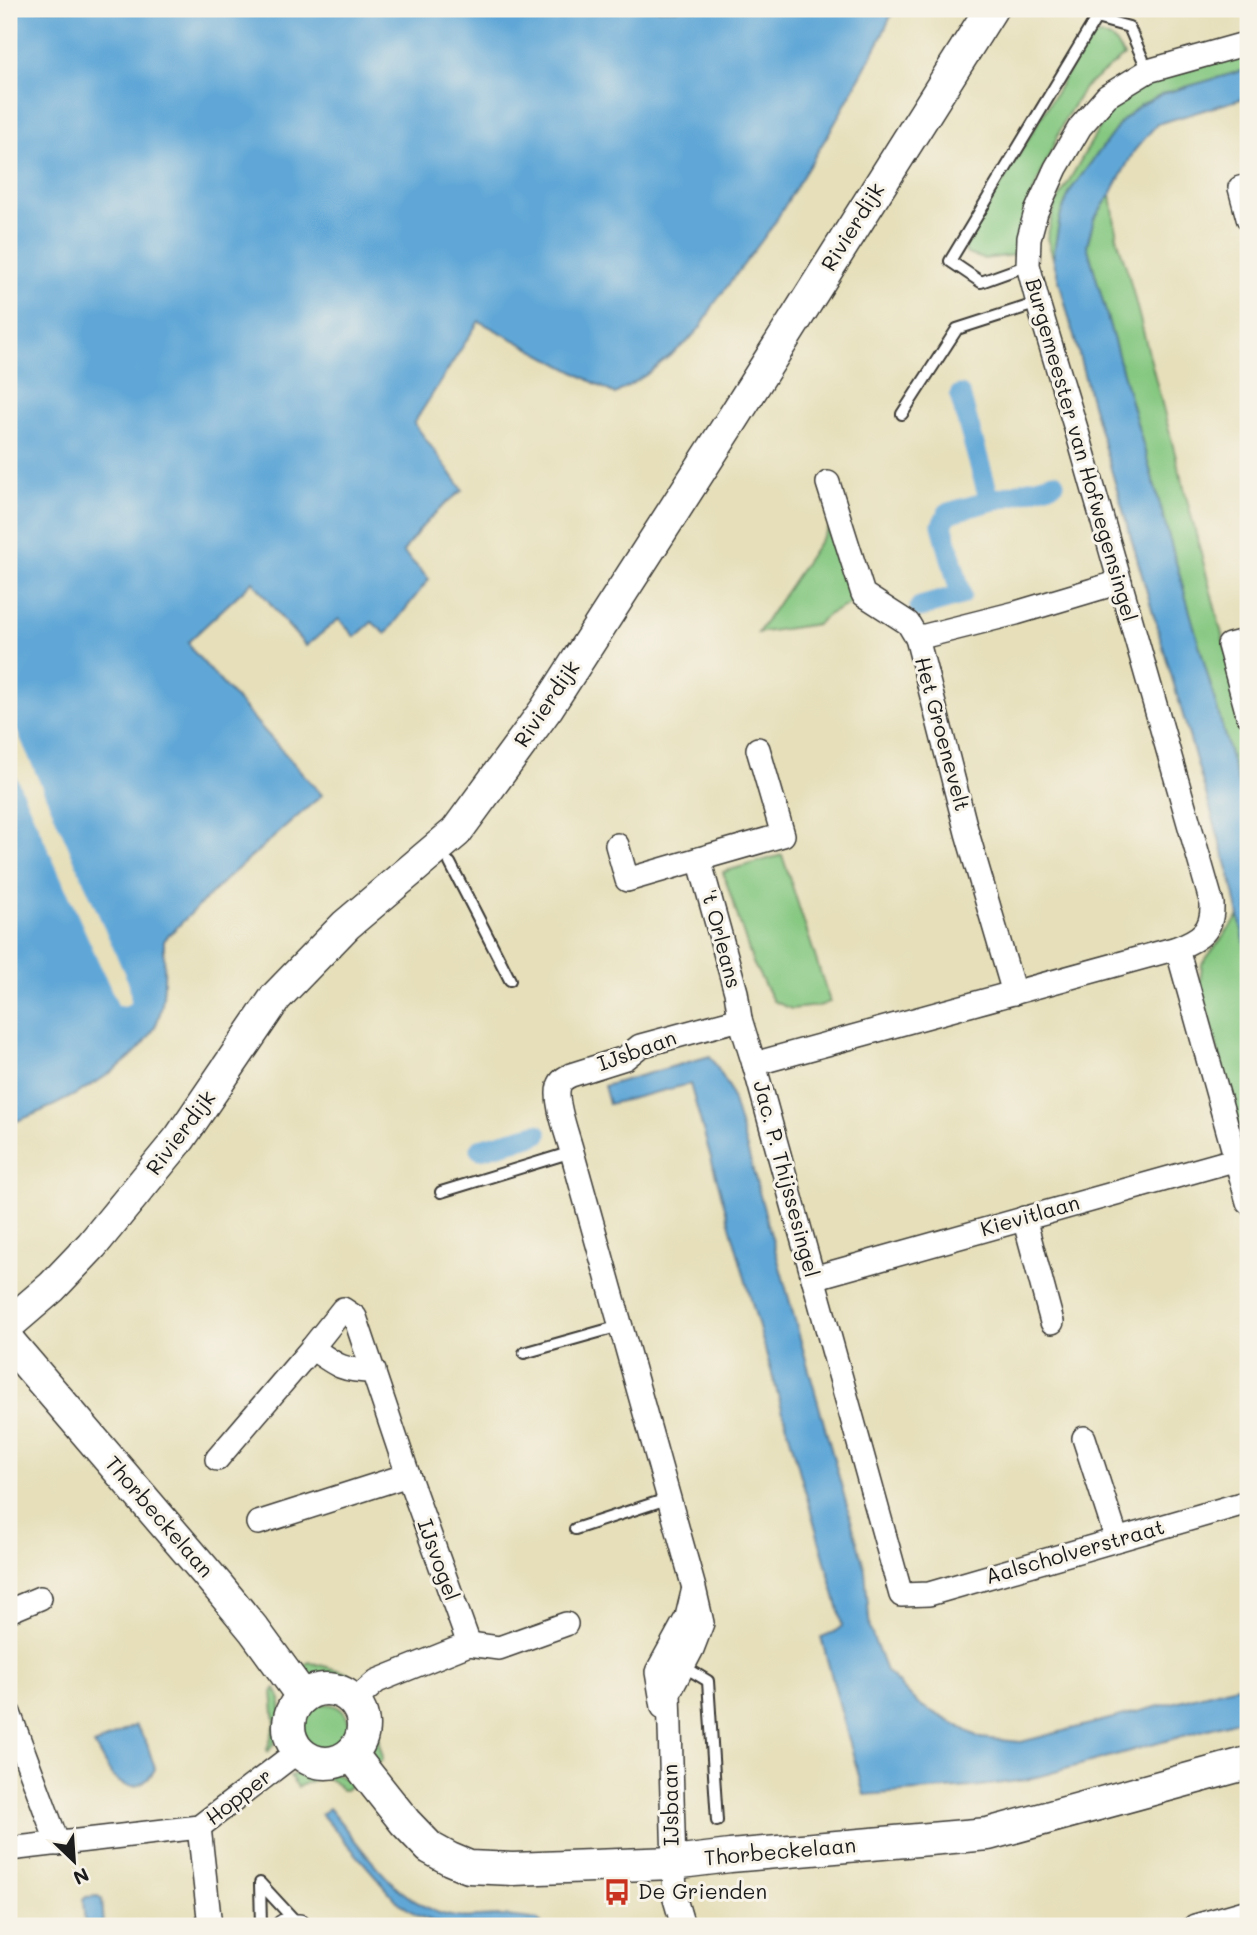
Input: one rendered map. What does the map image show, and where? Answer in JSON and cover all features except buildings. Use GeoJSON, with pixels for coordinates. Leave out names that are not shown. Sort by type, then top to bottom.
{"type":"FeatureCollection","features":[{"type":"Feature","properties":{"kind":"street","name":"Rivierdijk"},"geometry":{"type":"LineString","coordinates":[[9,1324],[52,1287],[92,1245],[172,1149],[276,997],[346,925],[456,832],[562,685],[991,9]]}},
{"type":"Feature","properties":{"kind":"street","name":"Burgemeester van Hofwegensingel"},"geometry":{"type":"LineString","coordinates":[[1177,948],[1205,933],[1212,919],[1212,904],[1038,303],[1028,265],[1029,238],[1035,212],[1056,168],[1080,127],[1107,96],[1148,71],[1248,43]]}},
{"type":"Feature","properties":{"kind":"street"},"geometry":{"type":"LineString","coordinates":[[1248,186],[1240,188],[1248,218]]}},
{"type":"Feature","properties":{"kind":"street"},"geometry":{"type":"LineString","coordinates":[[828,484],[863,594],[908,623],[917,638]]}},
{"type":"Feature","properties":{"kind":"street","name":"Het Groenevelt"},"geometry":{"type":"LineString","coordinates":[[1014,993],[967,832],[917,638],[1016,613],[1120,582]]}},
{"type":"Feature","properties":{"kind":"street"},"geometry":{"type":"LineString","coordinates":[[1248,640],[1229,645],[1248,715]]}},
{"type":"Feature","properties":{"kind":"street"},"geometry":{"type":"LineString","coordinates":[[617,845],[627,880],[783,835],[758,749]]}},
{"type":"Feature","properties":{"kind":"street","name":"'t Orleans"},"geometry":{"type":"LineString","coordinates":[[699,859],[736,992],[740,1019]]}},
{"type":"Feature","properties":{"kind":"street"},"geometry":{"type":"LineString","coordinates":[[1177,948],[1242,1157],[1248,1202]]}},
{"type":"Feature","properties":{"kind":"street","name":"Jac. P. Thijssesingel"},"geometry":{"type":"LineString","coordinates":[[901,1595],[754,1064],[1177,948]]}},
{"type":"Feature","properties":{"kind":"street"},"geometry":{"type":"LineString","coordinates":[[740,1019],[754,1064]]}},
{"type":"Feature","properties":{"kind":"street","name":"IJsbaan"},"geometry":{"type":"LineString","coordinates":[[683,1926],[675,1899],[670,1748],[657,1672],[675,1660],[694,1588],[572,1152],[558,1097],[558,1087],[563,1079],[625,1058],[639,1046],[740,1019]]}},
{"type":"Feature","properties":{"kind":"street","name":"Kievitlaan"},"geometry":{"type":"LineString","coordinates":[[813,1278],[1242,1157]]}},
{"type":"Feature","properties":{"kind":"street"},"geometry":{"type":"LineString","coordinates":[[1024,1218],[1052,1322]]}},
{"type":"Feature","properties":{"kind":"street","name":"IJsvogel"},"geometry":{"type":"LineString","coordinates":[[217,1459],[343,1308],[355,1317],[469,1644]]}},
{"type":"Feature","properties":{"kind":"street","name":"Thorbeckelaan"},"geometry":{"type":"LineString","coordinates":[[9,1342],[217,1585],[303,1697]]}},
{"type":"Feature","properties":{"kind":"street"},"geometry":{"type":"LineString","coordinates":[[312,1348],[337,1366],[353,1371],[374,1371]]}},
{"type":"Feature","properties":{"kind":"street"},"geometry":{"type":"LineString","coordinates":[[1084,1438],[1117,1540]]}},
{"type":"Feature","properties":{"kind":"street"},"geometry":{"type":"LineString","coordinates":[[258,1523],[408,1475]]}},
{"type":"Feature","properties":{"kind":"street","name":"Aalscholverstraat"},"geometry":{"type":"LineString","coordinates":[[901,1595],[929,1594],[1248,1502]]}},
{"type":"Feature","properties":{"kind":"street"},"geometry":{"type":"LineString","coordinates":[[9,1611],[40,1598]]}},
{"type":"Feature","properties":{"kind":"street"},"geometry":{"type":"LineString","coordinates":[[354,1702],[377,1681],[469,1644],[499,1648],[566,1624]]}},
{"type":"Feature","properties":{"kind":"street"},"geometry":{"type":"LineString","coordinates":[[329,1689],[346,1695],[354,1702],[362,1716],[363,1724],[360,1741],[351,1754],[338,1762],[324,1763],[309,1760],[298,1751],[292,1742],[289,1723],[296,1704],[303,1697],[329,1689]]}},
{"type":"Feature","properties":{"kind":"street"},"geometry":{"type":"LineString","coordinates":[[9,1713],[58,1844]]}},
{"type":"Feature","properties":{"kind":"street","name":"Hopper"},"geometry":{"type":"LineString","coordinates":[[9,1849],[199,1828],[298,1751]]}},
{"type":"Feature","properties":{"kind":"street","name":"Thorbeckelaan"},"geometry":{"type":"LineString","coordinates":[[351,1754],[405,1822],[430,1847],[469,1867],[513,1868],[673,1863],[988,1834],[1248,1763]]}},
{"type":"Feature","properties":{"kind":"street"},"geometry":{"type":"LineString","coordinates":[[199,1828],[210,1926]]}},
{"type":"Feature","properties":{"kind":"street"},"geometry":{"type":"LineString","coordinates":[[1195,1926],[1248,1911]]}},
{"type":"Feature","properties":{"kind":"street"},"geometry":{"type":"LineString","coordinates":[[284,1926],[299,1926]]}},
{"type":"Feature","properties":{"kind":"lane"},"geometry":{"type":"LineString","coordinates":[[1028,265],[981,282],[950,261],[1096,18],[1129,27],[1148,71]]}},
{"type":"Feature","properties":{"kind":"lane"},"geometry":{"type":"LineString","coordinates":[[902,414],[957,329],[1038,303]]}},
{"type":"Feature","properties":{"kind":"lane"},"geometry":{"type":"LineString","coordinates":[[450,863],[510,980]]}},
{"type":"Feature","properties":{"kind":"lane"},"geometry":{"type":"LineString","coordinates":[[441,1192],[572,1152]]}},
{"type":"Feature","properties":{"kind":"lane"},"geometry":{"type":"LineString","coordinates":[[524,1353],[620,1326]]}},
{"type":"Feature","properties":{"kind":"lane"},"geometry":{"type":"LineString","coordinates":[[575,1529],[670,1498]]}},
{"type":"Feature","properties":{"kind":"lane"},"geometry":{"type":"LineString","coordinates":[[675,1660],[708,1681],[717,1821]]}},
{"type":"Feature","properties":{"kind":"lane"},"geometry":{"type":"LineString","coordinates":[[261,1926],[260,1883],[299,1926]]}},
{"type":"Feature","properties":{"kind":"green space"},"geometry":{"type":"Polygon","coordinates":[[[1101,35],[1113,40],[1124,56],[1084,88],[1064,121],[1029,202],[1020,254],[984,259],[967,254],[964,247],[1089,37],[1101,35]]]}},
{"type":"Feature","properties":{"kind":"green space"},"geometry":{"type":"Polygon","coordinates":[[[1248,51],[1248,69],[1162,94],[1139,106],[1122,121],[1070,191],[1060,217],[1053,258],[1047,238],[1055,205],[1109,111],[1129,88],[1248,51]]]}},
{"type":"Feature","properties":{"kind":"green space"},"geometry":{"type":"Polygon","coordinates":[[[1111,194],[1117,238],[1248,737],[1248,819],[1087,245],[1094,219],[1111,194]]]}},
{"type":"Feature","properties":{"kind":"green space"},"geometry":{"type":"Polygon","coordinates":[[[828,529],[842,576],[858,600],[829,614],[817,624],[758,633],[828,529]]]}},
{"type":"Feature","properties":{"kind":"green space"},"geometry":{"type":"Polygon","coordinates":[[[782,855],[830,1002],[819,1006],[791,1009],[773,1001],[753,963],[723,872],[782,855]]]}},
{"type":"Feature","properties":{"kind":"green space"},"geometry":{"type":"Polygon","coordinates":[[[1239,916],[1248,959],[1248,1151],[1245,1152],[1200,983],[1202,964],[1239,916]]]}},
{"type":"Feature","properties":{"kind":"green space"},"geometry":{"type":"Polygon","coordinates":[[[309,1662],[348,1673],[360,1683],[338,1682],[313,1675],[301,1667],[309,1662]]]}},
{"type":"Feature","properties":{"kind":"green space"},"geometry":{"type":"Polygon","coordinates":[[[276,1688],[282,1713],[280,1729],[268,1752],[275,1724],[272,1692],[276,1688]]]}},
{"type":"Feature","properties":{"kind":"green space"},"geometry":{"type":"Polygon","coordinates":[[[376,1702],[381,1717],[379,1742],[383,1759],[378,1764],[371,1733],[376,1702]]]}},
{"type":"Feature","properties":{"kind":"green space"},"geometry":{"type":"Polygon","coordinates":[[[326,1704],[342,1711],[349,1727],[342,1743],[326,1750],[310,1743],[303,1727],[310,1711],[326,1704]]]}},
{"type":"Feature","properties":{"kind":"green space"},"geometry":{"type":"Polygon","coordinates":[[[306,1770],[337,1774],[353,1783],[342,1790],[331,1780],[321,1778],[298,1787],[290,1776],[306,1770]]]}},
{"type":"Feature","properties":{"kind":"water"},"geometry":{"type":"Polygon","coordinates":[[[9,9],[894,9],[835,123],[772,227],[714,304],[701,327],[646,375],[615,394],[479,321],[414,423],[463,490],[430,518],[403,552],[429,579],[386,634],[372,622],[355,637],[339,619],[306,646],[253,581],[188,642],[193,651],[322,795],[226,879],[164,941],[164,989],[159,1017],[150,1035],[136,1052],[95,1083],[9,1124],[9,9]]]}},
{"type":"Feature","properties":{"kind":"water"},"geometry":{"type":"Polygon","coordinates":[[[1248,69],[1248,97],[1157,124],[1134,151],[1094,219],[1087,245],[1248,819],[1248,959],[1232,883],[1092,404],[1053,258],[1060,217],[1070,191],[1122,121],[1139,106],[1162,94],[1248,69]]]}},
{"type":"Feature","properties":{"kind":"water"},"geometry":{"type":"Polygon","coordinates":[[[710,1056],[729,1087],[745,1142],[865,1570],[870,1629],[886,1671],[918,1704],[980,1738],[1021,1742],[1248,1683],[1248,1718],[1026,1780],[864,1795],[821,1637],[842,1626],[838,1607],[690,1084],[609,1104],[604,1086],[710,1056]]]}},
{"type":"Feature","properties":{"kind":"water"},"geometry":{"type":"Polygon","coordinates":[[[136,1725],[147,1744],[155,1769],[144,1783],[134,1786],[120,1783],[115,1778],[94,1745],[136,1725]]]}},
{"type":"Feature","properties":{"kind":"water"},"geometry":{"type":"Polygon","coordinates":[[[329,1808],[395,1886],[428,1909],[460,1917],[505,1916],[533,1919],[543,1926],[443,1925],[416,1915],[397,1901],[321,1814],[329,1808]]]}},
{"type":"Feature","properties":{"kind":"water"},"geometry":{"type":"Polygon","coordinates":[[[98,1896],[102,1899],[104,1926],[85,1926],[83,1900],[86,1897],[98,1896]]]}},
{"type":"Feature","properties":{"kind":"pier"},"geometry":{"type":"Polygon","coordinates":[[[9,713],[129,984],[131,1002],[124,1007],[118,1005],[9,761],[9,713]]]}},
{"type":"Feature","properties":{"kind":"waterway"},"geometry":{"type":"LineString","coordinates":[[960,395],[990,501]]}},
{"type":"Feature","properties":{"kind":"waterway"},"geometry":{"type":"LineString","coordinates":[[920,607],[961,595],[942,525],[948,513],[1054,483]]}},
{"type":"Feature","properties":{"kind":"waterway"},"geometry":{"type":"LineString","coordinates":[[480,1149],[537,1134]]}},
{"type":"Feature","properties":{"kind":"place","name":"De Grienden"},"geometry":{"type":"Point","coordinates":[617,1892]}}]}
